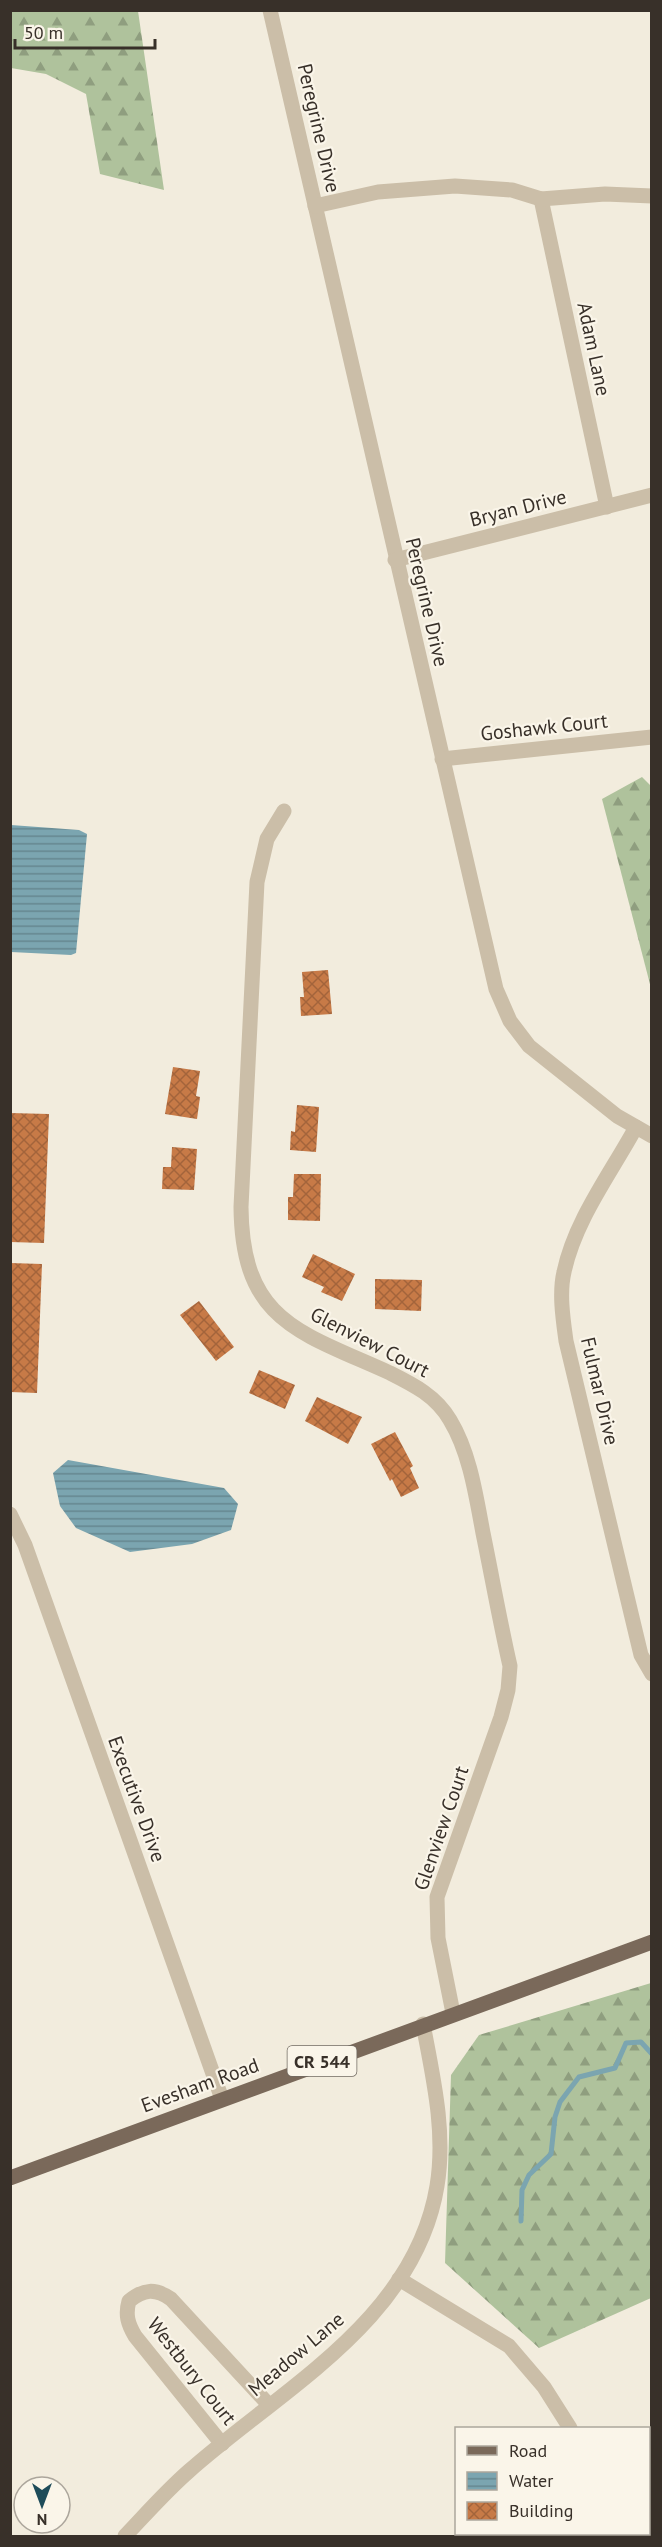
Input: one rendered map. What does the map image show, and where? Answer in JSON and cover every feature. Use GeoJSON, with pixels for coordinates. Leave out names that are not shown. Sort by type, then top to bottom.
{"type":"FeatureCollection","features":[{"type":"Feature","properties":{"kind":"main road","name":"Evesham Road"},"geometry":{"type":"LineString","coordinates":[[10,2178],[423,2024],[651,1942]]}},
{"type":"Feature","properties":{"kind":"street","name":"Peregrine Drive"},"geometry":{"type":"LineString","coordinates":[[270,10],[395,560],[496,989],[510,1021],[529,1046],[617,1116],[651,1136]]}},
{"type":"Feature","properties":{"kind":"street"},"geometry":{"type":"LineString","coordinates":[[315,206],[378,192],[455,186],[512,190],[541,199],[605,194],[651,196]]}},
{"type":"Feature","properties":{"kind":"street","name":"Adam Lane"},"geometry":{"type":"LineString","coordinates":[[541,199],[607,507]]}},
{"type":"Feature","properties":{"kind":"street","name":"Bryan Drive"},"geometry":{"type":"LineString","coordinates":[[395,560],[651,495]]}},
{"type":"Feature","properties":{"kind":"street","name":"Goshawk Court"},"geometry":{"type":"LineString","coordinates":[[442,759],[651,736]]}},
{"type":"Feature","properties":{"kind":"street","name":"Glenview Court"},"geometry":{"type":"LineString","coordinates":[[284,811],[267,839],[257,882],[241,1198],[244,1259],[254,1284],[269,1305],[288,1323],[310,1338],[419,1387],[437,1402],[450,1420],[473,1483],[510,1666],[508,1690],[501,1717],[438,1898],[438,1938],[453,2013]]}},
{"type":"Feature","properties":{"kind":"street","name":"Fulmar Drive"},"geometry":{"type":"LineString","coordinates":[[636,1127],[576,1234],[563,1273],[562,1308],[566,1341],[641,1655],[651,1674]]}},
{"type":"Feature","properties":{"kind":"street","name":"Executive Drive"},"geometry":{"type":"LineString","coordinates":[[10,1514],[25,1545],[222,2099]]}},
{"type":"Feature","properties":{"kind":"street","name":"Meadow Lane"},"geometry":{"type":"LineString","coordinates":[[125,2536],[166,2492],[342,2346],[365,2322],[399,2279],[421,2243],[437,2184],[439,2125],[437,2098],[423,2024]]}},
{"type":"Feature","properties":{"kind":"street"},"geometry":{"type":"LineString","coordinates":[[399,2279],[508,2346],[544,2387],[569,2427]]}},
{"type":"Feature","properties":{"kind":"street","name":"Westbury Court"},"geometry":{"type":"LineString","coordinates":[[222,2444],[135,2336],[128,2324],[126,2311],[129,2301],[137,2294],[149,2290],[160,2292],[171,2299],[269,2405]]}},
{"type":"Feature","properties":{"kind":"green space"},"geometry":{"type":"Polygon","coordinates":[[[10,11],[138,11],[164,190],[100,174],[86,94],[46,74],[11,68],[10,11]]]}},
{"type":"Feature","properties":{"kind":"green space"},"geometry":{"type":"Polygon","coordinates":[[[642,777],[652,787],[651,988],[602,799],[642,777]]]}},
{"type":"Feature","properties":{"kind":"green space"},"geometry":{"type":"Polygon","coordinates":[[[651,1983],[651,2298],[539,2348],[445,2263],[451,2075],[479,2035],[651,1983]]]}},
{"type":"Feature","properties":{"kind":"water"},"geometry":{"type":"Polygon","coordinates":[[[11,825],[79,830],[87,834],[76,953],[71,955],[11,952],[11,825]]]}},
{"type":"Feature","properties":{"kind":"water"},"geometry":{"type":"Polygon","coordinates":[[[68,1460],[224,1488],[238,1504],[231,1530],[192,1544],[130,1552],[76,1528],[60,1506],[53,1473],[68,1460]]]}},
{"type":"Feature","properties":{"kind":"building"},"geometry":{"type":"Polygon","coordinates":[[[328,970],[332,1014],[301,1016],[300,997],[304,997],[302,972],[328,970]]]}},
{"type":"Feature","properties":{"kind":"building"},"geometry":{"type":"Polygon","coordinates":[[[173,1067],[200,1071],[196,1096],[200,1097],[197,1119],[165,1114],[173,1067]]]}},
{"type":"Feature","properties":{"kind":"building"},"geometry":{"type":"Polygon","coordinates":[[[297,1105],[319,1107],[316,1152],[290,1150],[291,1131],[295,1132],[297,1105]]]}},
{"type":"Feature","properties":{"kind":"building"},"geometry":{"type":"Polygon","coordinates":[[[10,1113],[49,1114],[44,1243],[10,1242],[10,1113]]]}},
{"type":"Feature","properties":{"kind":"building"},"geometry":{"type":"Polygon","coordinates":[[[172,1147],[197,1149],[194,1190],[162,1189],[163,1167],[171,1167],[172,1147]]]}},
{"type":"Feature","properties":{"kind":"building"},"geometry":{"type":"Polygon","coordinates":[[[294,1174],[321,1174],[320,1221],[288,1220],[288,1197],[293,1197],[294,1174]]]}},
{"type":"Feature","properties":{"kind":"building"},"geometry":{"type":"Polygon","coordinates":[[[313,1254],[355,1274],[342,1301],[321,1292],[324,1287],[302,1277],[313,1254]]]}},
{"type":"Feature","properties":{"kind":"building"},"geometry":{"type":"Polygon","coordinates":[[[10,1263],[42,1264],[37,1393],[10,1392],[10,1263]]]}},
{"type":"Feature","properties":{"kind":"building"},"geometry":{"type":"Polygon","coordinates":[[[375,1279],[422,1280],[421,1311],[375,1309],[375,1279]]]}},
{"type":"Feature","properties":{"kind":"building"},"geometry":{"type":"Polygon","coordinates":[[[199,1301],[234,1347],[216,1361],[180,1315],[199,1301]]]}},
{"type":"Feature","properties":{"kind":"building"},"geometry":{"type":"Polygon","coordinates":[[[259,1370],[295,1385],[285,1409],[249,1393],[259,1370]]]}},
{"type":"Feature","properties":{"kind":"building"},"geometry":{"type":"Polygon","coordinates":[[[317,1397],[362,1417],[348,1444],[305,1421],[317,1397]]]}},
{"type":"Feature","properties":{"kind":"building"},"geometry":{"type":"Polygon","coordinates":[[[395,1432],[413,1466],[410,1468],[419,1488],[401,1497],[371,1444],[395,1432]]]}},
{"type":"Feature","properties":{"kind":"waterway"},"geometry":{"type":"LineString","coordinates":[[521,2221],[522,2190],[529,2175],[551,2154],[555,2117],[560,2102],[579,2077],[615,2068],[626,2043],[641,2042],[652,2054]]}}]}
